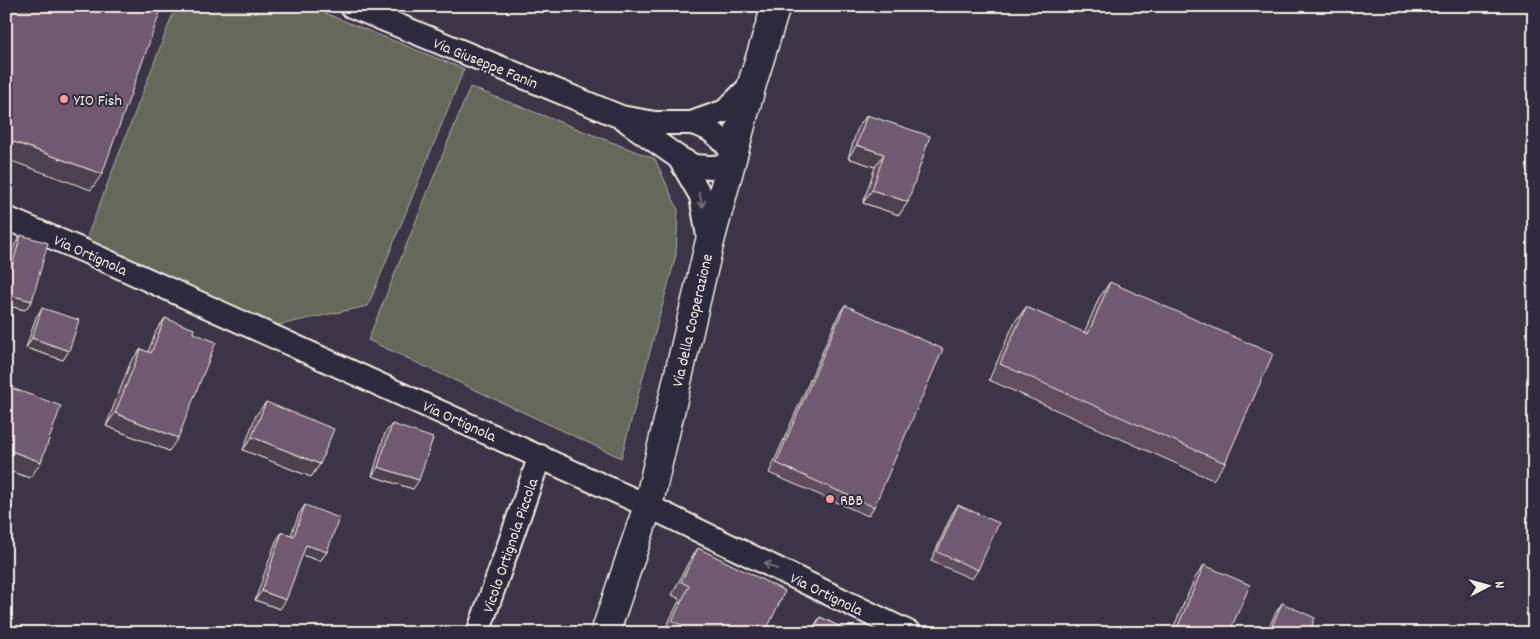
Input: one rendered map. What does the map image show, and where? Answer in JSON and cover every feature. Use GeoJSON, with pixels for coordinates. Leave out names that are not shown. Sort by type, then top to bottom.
{"type":"FeatureCollection","features":[{"type":"Feature","properties":{"kind":"street","name":"Via Giuseppe Fanin"},"geometry":{"type":"LineString","coordinates":[[351,6],[621,117],[655,123],[692,123],[703,126],[720,137],[732,159],[711,167],[694,166],[679,158],[621,117]]}},
{"type":"Feature","properties":{"kind":"street","name":"Via della Cooperazione"},"geometry":{"type":"LineString","coordinates":[[605,633],[648,506],[709,245],[752,84],[776,6]]}},
{"type":"Feature","properties":{"kind":"street","name":"Via Giuseppe Fanin"},"geometry":{"type":"LineString","coordinates":[[692,123],[725,111],[752,84]]}},
{"type":"Feature","properties":{"kind":"street","name":"Via Giuseppe Fanin"},"geometry":{"type":"LineString","coordinates":[[679,158],[701,196],[709,245]]}},
{"type":"Feature","properties":{"kind":"street","name":"Via Ortignola"},"geometry":{"type":"LineString","coordinates":[[6,218],[91,254],[540,456],[648,506],[910,633]]}},
{"type":"Feature","properties":{"kind":"street","name":"Vicolo Ortignola Piccola"},"geometry":{"type":"LineString","coordinates":[[478,633],[540,456]]}},
{"type":"Feature","properties":{"kind":"path"},"geometry":{"type":"LineString","coordinates":[[248,6],[266,14]]}},
{"type":"Feature","properties":{"kind":"green space"},"geometry":{"type":"Polygon","coordinates":[[[176,6],[307,6],[464,69],[368,306],[264,328],[82,250],[176,6]]]}},
{"type":"Feature","properties":{"kind":"green space"},"geometry":{"type":"Polygon","coordinates":[[[470,87],[655,159],[678,210],[676,255],[621,458],[368,340],[470,87]]]}},
{"type":"Feature","properties":{"kind":"building"},"geometry":{"type":"Polygon","coordinates":[[[6,6],[151,6],[161,10],[102,174],[6,139],[6,6]]]}},
{"type":"Feature","properties":{"kind":"building"},"geometry":{"type":"Polygon","coordinates":[[[867,115],[930,136],[908,202],[872,190],[884,154],[857,145],[867,115]]]}},
{"type":"Feature","properties":{"kind":"building"},"geometry":{"type":"Polygon","coordinates":[[[21,235],[48,243],[32,301],[6,294],[21,235]]]}},
{"type":"Feature","properties":{"kind":"building"},"geometry":{"type":"Polygon","coordinates":[[[1110,282],[1273,354],[1225,463],[1000,364],[1026,307],[1088,334],[1110,282]]]}},
{"type":"Feature","properties":{"kind":"building"},"geometry":{"type":"Polygon","coordinates":[[[845,305],[943,349],[874,507],[776,463],[845,305]]]}},
{"type":"Feature","properties":{"kind":"building"},"geometry":{"type":"Polygon","coordinates":[[[42,308],[79,320],[69,351],[32,338],[42,308]]]}},
{"type":"Feature","properties":{"kind":"building"},"geometry":{"type":"Polygon","coordinates":[[[165,318],[194,329],[193,333],[216,342],[178,438],[115,413],[141,349],[151,353],[165,318]]]}},
{"type":"Feature","properties":{"kind":"building"},"geometry":{"type":"Polygon","coordinates":[[[6,386],[61,406],[41,462],[6,449],[6,386]]]}},
{"type":"Feature","properties":{"kind":"building"},"geometry":{"type":"Polygon","coordinates":[[[266,402],[334,429],[320,464],[252,437],[266,402]]]}},
{"type":"Feature","properties":{"kind":"building"},"geometry":{"type":"Polygon","coordinates":[[[392,424],[433,438],[419,480],[378,467],[392,424]]]}},
{"type":"Feature","properties":{"kind":"building"},"geometry":{"type":"Polygon","coordinates":[[[305,505],[339,518],[327,552],[306,545],[286,600],[262,591],[282,532],[294,536],[305,505]]]}},
{"type":"Feature","properties":{"kind":"building"},"geometry":{"type":"Polygon","coordinates":[[[958,505],[999,523],[978,570],[937,552],[958,505]]]}},
{"type":"Feature","properties":{"kind":"building"},"geometry":{"type":"Polygon","coordinates":[[[698,548],[785,591],[765,633],[678,633],[682,625],[672,621],[689,586],[681,582],[698,548]]]}},
{"type":"Feature","properties":{"kind":"building"},"geometry":{"type":"Polygon","coordinates":[[[1204,565],[1250,585],[1229,633],[1175,633],[1204,565]]]}},
{"type":"Feature","properties":{"kind":"building"},"geometry":{"type":"Polygon","coordinates":[[[1282,603],[1315,618],[1309,633],[1269,633],[1282,603]]]}},
{"type":"Feature","properties":{"kind":"building"},"geometry":{"type":"Polygon","coordinates":[[[820,617],[853,633],[813,633],[820,617]]]}},
{"type":"Feature","properties":{"kind":"place","name":"YIO Fish"},"geometry":{"type":"Point","coordinates":[64,99]}},
{"type":"Feature","properties":{"kind":"place","name":"RBB"},"geometry":{"type":"Point","coordinates":[830,499]}}]}
